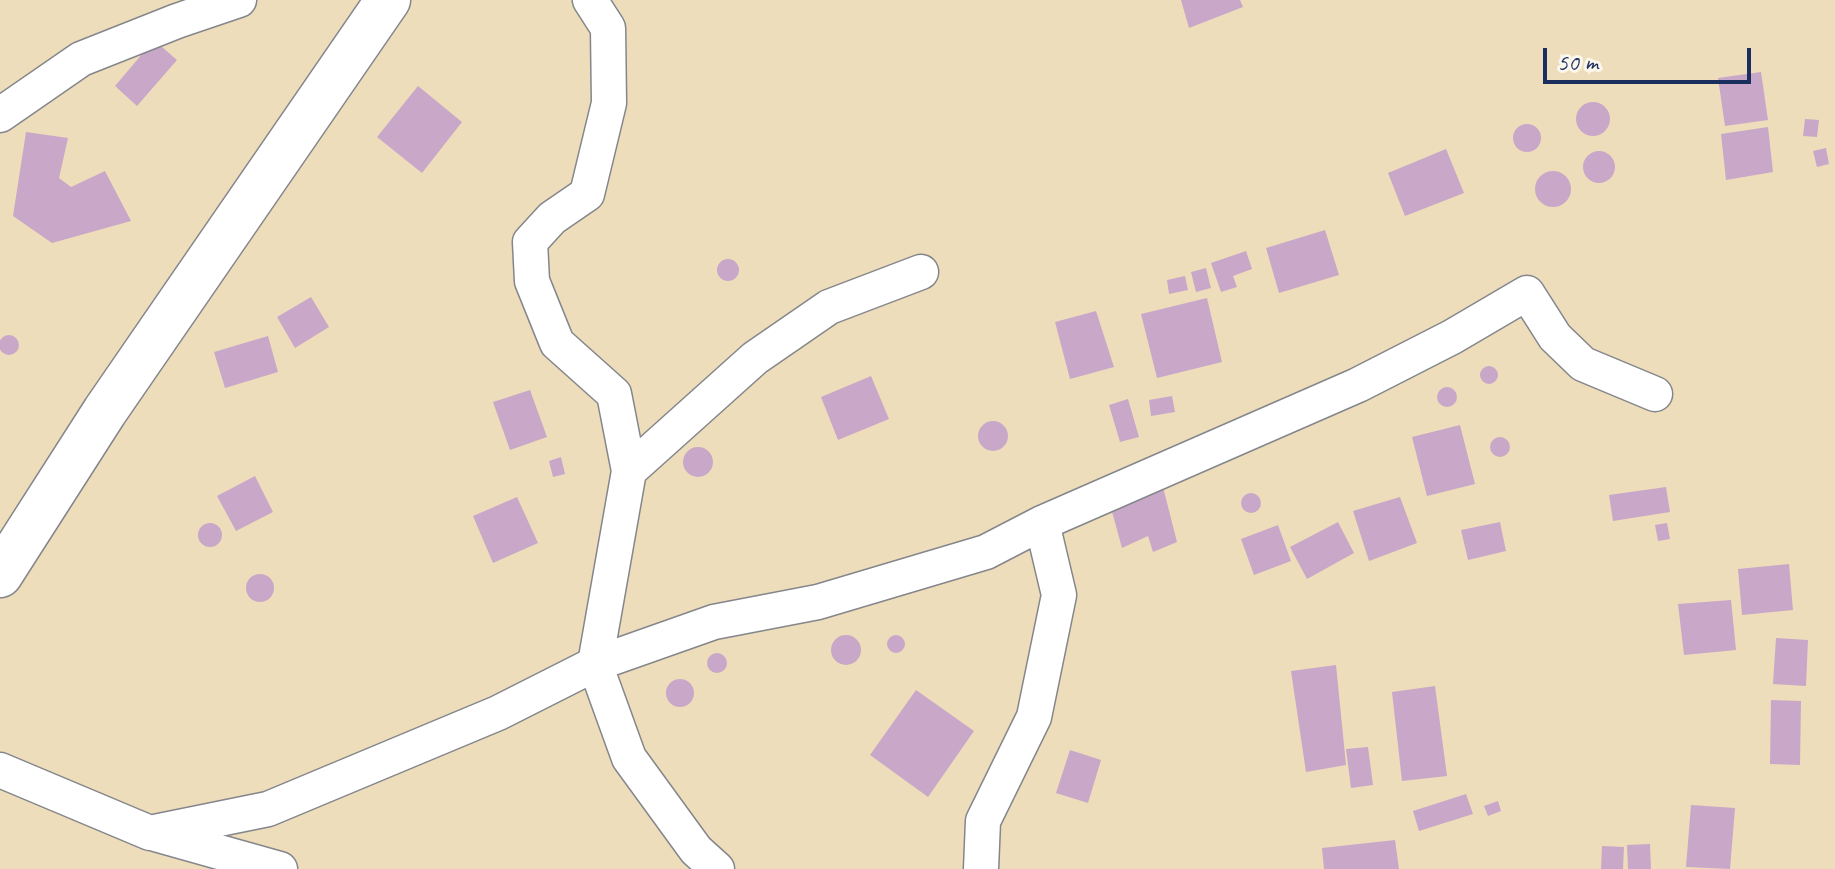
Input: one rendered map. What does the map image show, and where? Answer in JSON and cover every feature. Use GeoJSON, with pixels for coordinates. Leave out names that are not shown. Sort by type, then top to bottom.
{"type":"FeatureCollection","features":[{"type":"Feature","properties":{"kind":"street"},"geometry":{"type":"LineString","coordinates":[[0,115],[81,59],[239,0]]}},
{"type":"Feature","properties":{"kind":"street"},"geometry":{"type":"LineString","coordinates":[[0,575],[105,411],[388,0]]}},
{"type":"Feature","properties":{"kind":"street"},"geometry":{"type":"LineString","coordinates":[[590,0],[608,28],[609,103],[587,194],[552,218],[530,242],[532,281],[557,343],[614,394],[629,471],[595,664],[629,758],[704,863]]}},
{"type":"Feature","properties":{"kind":"street"},"geometry":{"type":"LineString","coordinates":[[629,471],[755,358],[817,315],[829,307],[921,272]]}},
{"type":"Feature","properties":{"kind":"street"},"geometry":{"type":"LineString","coordinates":[[150,833],[268,809],[498,713],[595,664],[714,622],[818,602],[986,552],[1042,523],[1358,385],[1452,337],[1527,293],[1555,337],[1583,364],[1655,394]]}},
{"type":"Feature","properties":{"kind":"street"},"geometry":{"type":"LineString","coordinates":[[981,869],[983,821],[1034,717],[1059,595],[1042,523]]}},
{"type":"Feature","properties":{"kind":"street"},"geometry":{"type":"LineString","coordinates":[[0,770],[150,833],[280,869]]}},
{"type":"Feature","properties":{"kind":"building"},"geometry":{"type":"Polygon","coordinates":[[[1181,0],[1240,0],[1243,7],[1189,28],[1181,0]]]}},
{"type":"Feature","properties":{"kind":"building"},"geometry":{"type":"Polygon","coordinates":[[[154,40],[177,60],[137,106],[115,86],[154,40]]]}},
{"type":"Feature","properties":{"kind":"building"},"geometry":{"type":"Polygon","coordinates":[[[1761,72],[1768,120],[1725,126],[1718,78],[1761,72]]]}},
{"type":"Feature","properties":{"kind":"building"},"geometry":{"type":"Polygon","coordinates":[[[418,86],[462,122],[422,173],[377,137],[418,86]]]}},
{"type":"Feature","properties":{"kind":"building"},"geometry":{"type":"Polygon","coordinates":[[[1593,102],[1605,107],[1610,119],[1605,131],[1593,136],[1581,131],[1576,119],[1581,107],[1593,102]]]}},
{"type":"Feature","properties":{"kind":"building"},"geometry":{"type":"Polygon","coordinates":[[[1805,119],[1819,120],[1817,137],[1803,136],[1805,119]]]}},
{"type":"Feature","properties":{"kind":"building"},"geometry":{"type":"Polygon","coordinates":[[[1527,124],[1537,128],[1541,138],[1537,148],[1527,152],[1517,148],[1513,138],[1517,128],[1527,124]]]}},
{"type":"Feature","properties":{"kind":"building"},"geometry":{"type":"Polygon","coordinates":[[[1768,127],[1773,172],[1726,180],[1721,134],[1768,127]]]}},
{"type":"Feature","properties":{"kind":"building"},"geometry":{"type":"Polygon","coordinates":[[[26,132],[68,138],[59,178],[71,187],[105,171],[131,221],[52,243],[13,216],[26,132]]]}},
{"type":"Feature","properties":{"kind":"building"},"geometry":{"type":"Polygon","coordinates":[[[1826,148],[1829,164],[1817,167],[1813,151],[1826,148]]]}},
{"type":"Feature","properties":{"kind":"building"},"geometry":{"type":"Polygon","coordinates":[[[1446,149],[1464,193],[1405,216],[1388,173],[1446,149]]]}},
{"type":"Feature","properties":{"kind":"building"},"geometry":{"type":"Polygon","coordinates":[[[1599,151],[1610,156],[1615,167],[1610,178],[1599,183],[1588,178],[1583,167],[1588,156],[1599,151]]]}},
{"type":"Feature","properties":{"kind":"building"},"geometry":{"type":"Polygon","coordinates":[[[1553,171],[1566,176],[1571,189],[1566,202],[1553,207],[1540,202],[1535,189],[1540,176],[1553,171]]]}},
{"type":"Feature","properties":{"kind":"building"},"geometry":{"type":"Polygon","coordinates":[[[1325,230],[1339,275],[1279,293],[1266,248],[1325,230]]]}},
{"type":"Feature","properties":{"kind":"building"},"geometry":{"type":"Polygon","coordinates":[[[1246,251],[1252,269],[1233,276],[1237,287],[1221,292],[1211,263],[1246,251]]]}},
{"type":"Feature","properties":{"kind":"building"},"geometry":{"type":"Polygon","coordinates":[[[724,259],[732,259],[739,270],[732,281],[724,281],[717,274],[717,266],[724,259]]]}},
{"type":"Feature","properties":{"kind":"building"},"geometry":{"type":"Polygon","coordinates":[[[1206,268],[1211,288],[1196,292],[1191,272],[1206,268]]]}},
{"type":"Feature","properties":{"kind":"building"},"geometry":{"type":"Polygon","coordinates":[[[1185,276],[1188,290],[1169,294],[1167,280],[1185,276]]]}},
{"type":"Feature","properties":{"kind":"building"},"geometry":{"type":"Polygon","coordinates":[[[311,297],[329,327],[295,348],[277,317],[311,297]]]}},
{"type":"Feature","properties":{"kind":"building"},"geometry":{"type":"Polygon","coordinates":[[[1207,298],[1222,362],[1157,378],[1141,314],[1207,298]]]}},
{"type":"Feature","properties":{"kind":"building"},"geometry":{"type":"Polygon","coordinates":[[[1096,311],[1114,367],[1070,379],[1055,322],[1096,311]]]}},
{"type":"Feature","properties":{"kind":"building"},"geometry":{"type":"Polygon","coordinates":[[[9,335],[16,338],[19,345],[16,352],[9,355],[2,352],[-1,345],[2,338],[9,335]]]}},
{"type":"Feature","properties":{"kind":"building"},"geometry":{"type":"Polygon","coordinates":[[[268,336],[278,372],[225,388],[214,352],[268,336]]]}},
{"type":"Feature","properties":{"kind":"building"},"geometry":{"type":"Polygon","coordinates":[[[1489,366],[1498,375],[1489,384],[1480,375],[1489,366]]]}},
{"type":"Feature","properties":{"kind":"building"},"geometry":{"type":"Polygon","coordinates":[[[871,376],[889,419],[838,440],[821,397],[871,376]]]}},
{"type":"Feature","properties":{"kind":"building"},"geometry":{"type":"Polygon","coordinates":[[[1443,387],[1451,387],[1457,397],[1451,407],[1443,407],[1437,401],[1437,393],[1443,387]]]}},
{"type":"Feature","properties":{"kind":"building"},"geometry":{"type":"Polygon","coordinates":[[[530,390],[547,437],[510,450],[493,402],[530,390]]]}},
{"type":"Feature","properties":{"kind":"building"},"geometry":{"type":"Polygon","coordinates":[[[1172,396],[1175,412],[1151,416],[1149,400],[1172,396]]]}},
{"type":"Feature","properties":{"kind":"building"},"geometry":{"type":"Polygon","coordinates":[[[1128,399],[1139,437],[1120,442],[1109,405],[1128,399]]]}},
{"type":"Feature","properties":{"kind":"building"},"geometry":{"type":"Polygon","coordinates":[[[993,421],[1004,425],[1008,436],[1004,447],[993,451],[982,447],[978,436],[982,425],[993,421]]]}},
{"type":"Feature","properties":{"kind":"building"},"geometry":{"type":"Polygon","coordinates":[[[1460,425],[1475,484],[1427,496],[1412,437],[1460,425]]]}},
{"type":"Feature","properties":{"kind":"building"},"geometry":{"type":"Polygon","coordinates":[[[1496,437],[1504,437],[1510,447],[1504,457],[1496,457],[1490,451],[1490,443],[1496,437]]]}},
{"type":"Feature","properties":{"kind":"building"},"geometry":{"type":"Polygon","coordinates":[[[698,447],[704,448],[712,456],[712,468],[704,476],[698,477],[692,476],[684,468],[683,462],[684,456],[692,448],[698,447]]]}},
{"type":"Feature","properties":{"kind":"building"},"geometry":{"type":"Polygon","coordinates":[[[561,457],[565,474],[553,477],[549,461],[561,457]]]}},
{"type":"Feature","properties":{"kind":"building"},"geometry":{"type":"Polygon","coordinates":[[[255,476],[273,512],[236,531],[217,496],[255,476]]]}},
{"type":"Feature","properties":{"kind":"building"},"geometry":{"type":"Polygon","coordinates":[[[1163,487],[1177,542],[1153,552],[1148,536],[1122,548],[1111,508],[1163,487]]]}},
{"type":"Feature","properties":{"kind":"building"},"geometry":{"type":"Polygon","coordinates":[[[1666,487],[1670,512],[1613,521],[1609,495],[1666,487]]]}},
{"type":"Feature","properties":{"kind":"building"},"geometry":{"type":"Polygon","coordinates":[[[1247,493],[1255,493],[1261,503],[1255,513],[1247,513],[1241,507],[1241,499],[1247,493]]]}},
{"type":"Feature","properties":{"kind":"building"},"geometry":{"type":"Polygon","coordinates":[[[517,497],[538,543],[493,563],[473,516],[517,497]]]}},
{"type":"Feature","properties":{"kind":"building"},"geometry":{"type":"Polygon","coordinates":[[[1400,497],[1417,543],[1369,561],[1353,511],[1400,497]]]}},
{"type":"Feature","properties":{"kind":"building"},"geometry":{"type":"Polygon","coordinates":[[[1338,522],[1354,553],[1307,579],[1290,547],[1338,522]]]}},
{"type":"Feature","properties":{"kind":"building"},"geometry":{"type":"Polygon","coordinates":[[[1500,522],[1506,551],[1468,560],[1461,530],[1500,522]]]}},
{"type":"Feature","properties":{"kind":"building"},"geometry":{"type":"Polygon","coordinates":[[[210,523],[221,530],[222,535],[215,546],[210,547],[199,540],[198,535],[205,524],[210,523]]]}},
{"type":"Feature","properties":{"kind":"building"},"geometry":{"type":"Polygon","coordinates":[[[1667,523],[1670,539],[1658,541],[1655,525],[1667,523]]]}},
{"type":"Feature","properties":{"kind":"building"},"geometry":{"type":"Polygon","coordinates":[[[1278,525],[1291,561],[1254,575],[1241,539],[1278,525]]]}},
{"type":"Feature","properties":{"kind":"building"},"geometry":{"type":"Polygon","coordinates":[[[1789,564],[1793,610],[1742,615],[1738,569],[1789,564]]]}},
{"type":"Feature","properties":{"kind":"building"},"geometry":{"type":"Polygon","coordinates":[[[260,574],[270,578],[274,588],[270,598],[260,602],[250,598],[246,588],[250,578],[260,574]]]}},
{"type":"Feature","properties":{"kind":"building"},"geometry":{"type":"Polygon","coordinates":[[[1731,600],[1736,650],[1684,655],[1678,604],[1731,600]]]}},
{"type":"Feature","properties":{"kind":"building"},"geometry":{"type":"Polygon","coordinates":[[[846,635],[857,639],[861,650],[857,661],[846,665],[835,661],[831,650],[835,639],[846,635]]]}},
{"type":"Feature","properties":{"kind":"building"},"geometry":{"type":"Polygon","coordinates":[[[892,635],[900,635],[905,644],[903,651],[892,653],[887,648],[887,640],[892,635]]]}},
{"type":"Feature","properties":{"kind":"building"},"geometry":{"type":"Polygon","coordinates":[[[1776,638],[1808,640],[1806,686],[1773,684],[1776,638]]]}},
{"type":"Feature","properties":{"kind":"building"},"geometry":{"type":"Polygon","coordinates":[[[713,653],[721,653],[727,663],[721,673],[713,673],[707,667],[707,659],[713,653]]]}},
{"type":"Feature","properties":{"kind":"building"},"geometry":{"type":"Polygon","coordinates":[[[1336,665],[1346,765],[1306,772],[1291,671],[1336,665]]]}},
{"type":"Feature","properties":{"kind":"building"},"geometry":{"type":"Polygon","coordinates":[[[680,679],[690,683],[694,693],[690,703],[680,707],[670,703],[666,693],[670,683],[680,679]]]}},
{"type":"Feature","properties":{"kind":"building"},"geometry":{"type":"Polygon","coordinates":[[[1435,686],[1447,776],[1402,781],[1392,692],[1435,686]]]}},
{"type":"Feature","properties":{"kind":"building"},"geometry":{"type":"Polygon","coordinates":[[[916,690],[974,731],[928,797],[870,755],[916,690]]]}},
{"type":"Feature","properties":{"kind":"building"},"geometry":{"type":"Polygon","coordinates":[[[1771,700],[1801,701],[1800,765],[1770,764],[1771,700]]]}},
{"type":"Feature","properties":{"kind":"building"},"geometry":{"type":"Polygon","coordinates":[[[1368,747],[1373,785],[1351,788],[1346,749],[1368,747]]]}},
{"type":"Feature","properties":{"kind":"building"},"geometry":{"type":"Polygon","coordinates":[[[1070,750],[1101,760],[1088,803],[1056,793],[1070,750]]]}},
{"type":"Feature","properties":{"kind":"building"},"geometry":{"type":"Polygon","coordinates":[[[1466,794],[1473,814],[1419,831],[1413,811],[1466,794]]]}},
{"type":"Feature","properties":{"kind":"building"},"geometry":{"type":"Polygon","coordinates":[[[1498,801],[1501,811],[1488,816],[1484,806],[1498,801]]]}},
{"type":"Feature","properties":{"kind":"building"},"geometry":{"type":"Polygon","coordinates":[[[1691,805],[1735,808],[1730,869],[1686,867],[1691,805]]]}},
{"type":"Feature","properties":{"kind":"building"},"geometry":{"type":"Polygon","coordinates":[[[1395,840],[1399,869],[1324,869],[1322,848],[1395,840]]]}},
{"type":"Feature","properties":{"kind":"building"},"geometry":{"type":"Polygon","coordinates":[[[1650,844],[1651,869],[1628,869],[1627,845],[1650,844]]]}},
{"type":"Feature","properties":{"kind":"building"},"geometry":{"type":"Polygon","coordinates":[[[1602,846],[1624,847],[1623,869],[1601,869],[1602,846]]]}}]}
